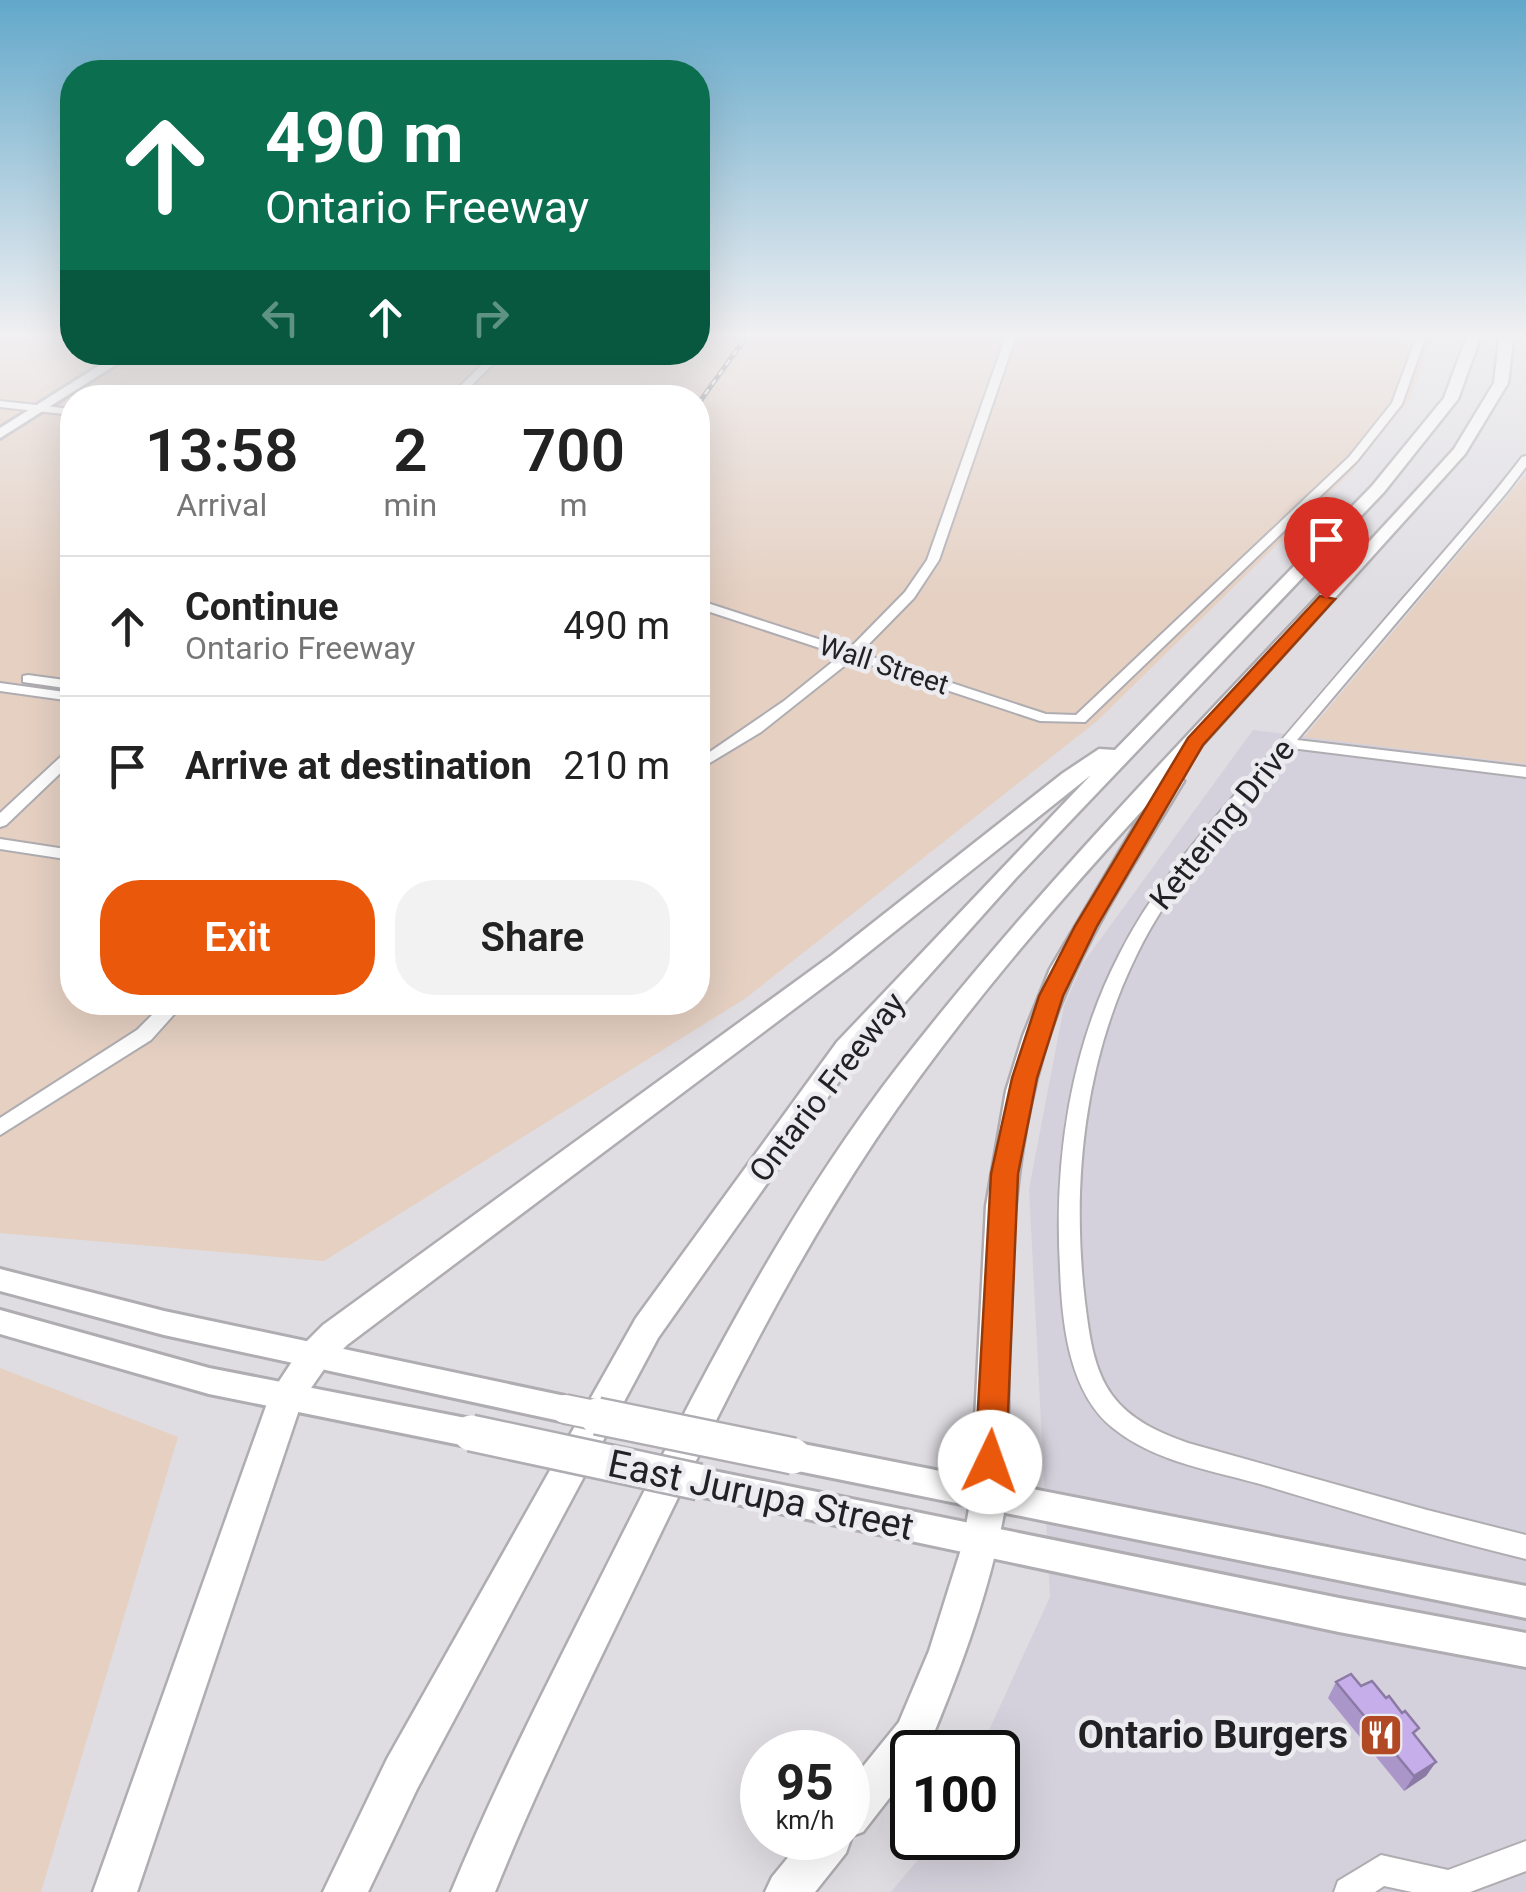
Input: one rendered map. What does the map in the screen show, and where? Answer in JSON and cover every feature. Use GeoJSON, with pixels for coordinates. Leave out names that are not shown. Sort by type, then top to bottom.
{"type":"FeatureCollection","features":[{"type":"Feature","properties":{"kind":"highway","name":"Ontario Freeway"},"geometry":{"type":"LineString","coordinates":[[345,1892],[402,1774],[647,1328],[847,1049],[1148,726],[1378,489],[1433,421]]}},
{"type":"Feature","properties":{"kind":"highway","name":"Ontario Freeway"},"geometry":{"type":"LineString","coordinates":[[473,1892],[508,1805],[727,1360],[835,1182],[919,1059],[1058,889],[1460,451],[1478,421]]}},
{"type":"Feature","properties":{"kind":"highway"},"geometry":{"type":"LineString","coordinates":[[115,1892],[286,1396],[315,1355],[335,1335],[826,973],[1072,778],[1148,726]]}},
{"type":"Feature","properties":{"kind":"highway"},"geometry":{"type":"LineString","coordinates":[[870,1790],[913,1736],[948,1653],[981,1543],[989,1497],[1004,1174],[1032,1050],[1068,959],[1195,742]]}},
{"type":"Feature","properties":{"kind":"highway"},"geometry":{"type":"LineString","coordinates":[[788,1892],[813,1860]]}},
{"type":"Feature","properties":{"kind":"main road","name":"East Jurupa Street"},"geometry":{"type":"LineString","coordinates":[[0,1280],[164,1322],[793,1456],[1526,1602]]}},
{"type":"Feature","properties":{"kind":"main road","name":"East Jurupa Street"},"geometry":{"type":"LineString","coordinates":[[0,1322],[209,1381],[471,1432],[981,1543],[1526,1650]]}},
{"type":"Feature","properties":{"kind":"street"},"geometry":{"type":"LineString","coordinates":[[710,758],[850,654],[895,613],[929,568],[981,421]]}},
{"type":"Feature","properties":{"kind":"street","name":"Wall Street"},"geometry":{"type":"LineString","coordinates":[[710,608],[1045,718],[1071,722],[1087,716],[1353,459],[1383,421]]}},
{"type":"Feature","properties":{"kind":"street","name":"Kettering Drive"},"geometry":{"type":"LineString","coordinates":[[1526,459],[1181,868],[1148,916],[1120,970],[1094,1046],[1076,1124],[1068,1214],[1073,1293],[1084,1358],[1094,1388],[1116,1416],[1148,1439],[1438,1527],[1526,1547]]}},
{"type":"Feature","properties":{"kind":"street"},"geometry":{"type":"LineString","coordinates":[[0,676],[60,684]]}},
{"type":"Feature","properties":{"kind":"street"},"geometry":{"type":"LineString","coordinates":[[0,687],[60,696]]}},
{"type":"Feature","properties":{"kind":"street"},"geometry":{"type":"LineString","coordinates":[[1286,743],[1526,772]]}},
{"type":"Feature","properties":{"kind":"street"},"geometry":{"type":"LineString","coordinates":[[0,822],[60,765]]}},
{"type":"Feature","properties":{"kind":"street"},"geometry":{"type":"LineString","coordinates":[[0,844],[60,852]]}},
{"type":"Feature","properties":{"kind":"street"},"geometry":{"type":"LineString","coordinates":[[0,1128],[144,1035],[163,1015]]}},
{"type":"Feature","properties":{"kind":"street"},"geometry":{"type":"LineString","coordinates":[[1348,1892],[1381,1870],[1448,1885],[1526,1856]]}},
{"type":"Feature","properties":{"kind":"shaded area"},"geometry":{"type":"Polygon","coordinates":[[[0,421],[60,421],[60,1015],[710,1015],[710,421],[1392,421],[1351,472],[1097,721],[746,998],[324,1261],[0,1233],[0,421]]]}},
{"type":"Feature","properties":{"kind":"shaded area"},"geometry":{"type":"Polygon","coordinates":[[[1526,474],[1526,764],[1304,737],[1526,474]]]}},
{"type":"Feature","properties":{"kind":"shaded area"},"geometry":{"type":"Polygon","coordinates":[[[1253,730],[1526,764],[1526,1892],[891,1892],[918,1860],[1020,1860],[1020,1730],[989,1730],[1050,1597],[1029,1189],[1064,1006],[1083,963],[1253,730]]]}},
{"type":"Feature","properties":{"kind":"shaded area"},"geometry":{"type":"Polygon","coordinates":[[[0,1368],[178,1437],[41,1892],[0,1892],[0,1368]]]}},
{"type":"Feature","properties":{"kind":"building"},"geometry":{"type":"Polygon","coordinates":[[[1351,1674],[1361,1686],[1372,1681],[1402,1713],[1405,1711],[1419,1728],[1413,1733],[1436,1762],[1414,1776],[1336,1682],[1351,1674]]]}},
{"type":"Feature","properties":{"kind":"place","name":"Ontario Burgers"},"geometry":{"type":"Point","coordinates":[1381,1735]}},
{"type":"Feature","properties":{"kind":"route"},"geometry":{"type":"LineString","coordinates":[[990,1462],[1004,1174],[1024,1078],[1051,996],[1086,926],[1195,742],[1326,599]]}}]}
